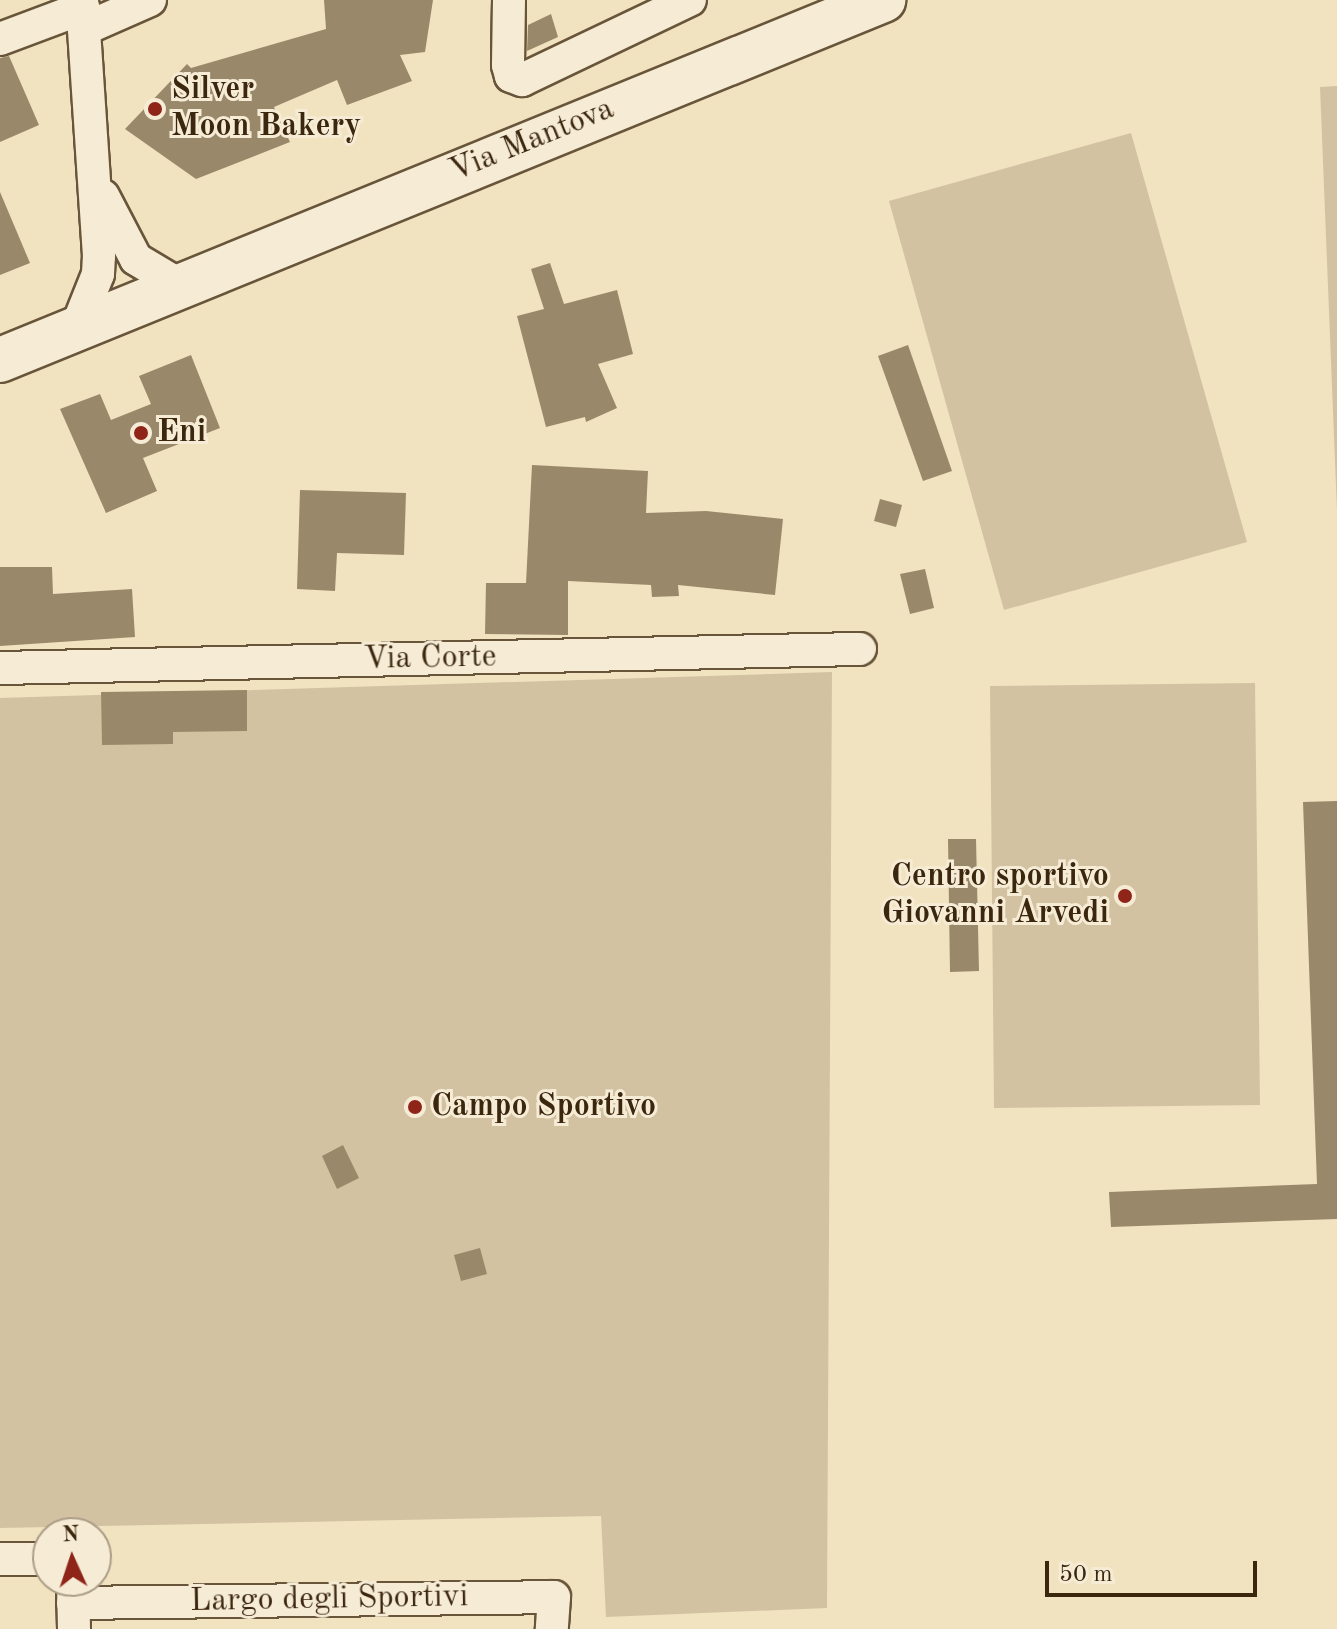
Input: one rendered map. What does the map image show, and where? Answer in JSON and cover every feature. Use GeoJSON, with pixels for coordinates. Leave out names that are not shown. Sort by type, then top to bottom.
{"type":"FeatureCollection","features":[{"type":"Feature","properties":{"kind":"main road","name":"Via Mantova"},"geometry":{"type":"LineString","coordinates":[[0,360],[883,0]]}},
{"type":"Feature","properties":{"kind":"street"},"geometry":{"type":"LineString","coordinates":[[0,39],[83,12],[150,0]]}},
{"type":"Feature","properties":{"kind":"street"},"geometry":{"type":"LineString","coordinates":[[509,0],[508,65],[511,76],[522,80],[690,0]]}},
{"type":"Feature","properties":{"kind":"street"},"geometry":{"type":"LineString","coordinates":[[76,329],[98,274],[96,174],[83,12]]}},
{"type":"Feature","properties":{"kind":"street"},"geometry":{"type":"LineString","coordinates":[[96,174],[110,217],[136,259],[183,287]]}},
{"type":"Feature","properties":{"kind":"street","name":"Via Corte"},"geometry":{"type":"LineString","coordinates":[[0,668],[860,649]]}},
{"type":"Feature","properties":{"kind":"street"},"geometry":{"type":"LineString","coordinates":[[0,1559],[32,1559]]}},
{"type":"Feature","properties":{"kind":"street","name":"Largo degli Sportivi"},"geometry":{"type":"LineString","coordinates":[[74,1604],[554,1597],[552,1629]]}},
{"type":"Feature","properties":{"kind":"shaded area"},"geometry":{"type":"Polygon","coordinates":[[[1337,86],[1337,511],[1320,87],[1337,86]]]}},
{"type":"Feature","properties":{"kind":"shaded area"},"geometry":{"type":"Polygon","coordinates":[[[1131,133],[1247,542],[1004,610],[889,201],[1131,133]]]}},
{"type":"Feature","properties":{"kind":"shaded area","name":"Campo Sportivo"},"geometry":{"type":"Polygon","coordinates":[[[832,672],[827,1608],[606,1617],[601,1516],[112,1526],[112,1517],[32,1517],[32,1527],[0,1528],[0,698],[832,672]]]}},
{"type":"Feature","properties":{"kind":"shaded area","name":"Centro sportivo Giovanni Arvedi"},"geometry":{"type":"Polygon","coordinates":[[[1255,683],[1260,1105],[994,1108],[990,686],[1255,683]]]}},
{"type":"Feature","properties":{"kind":"building"},"geometry":{"type":"Polygon","coordinates":[[[324,0],[433,0],[425,52],[400,55],[412,81],[347,105],[337,80],[274,107],[290,142],[196,179],[125,129],[187,64],[191,68],[326,29],[324,0]]]}},
{"type":"Feature","properties":{"kind":"building"},"geometry":{"type":"Polygon","coordinates":[[[551,14],[558,37],[527,51],[528,25],[551,14]]]}},
{"type":"Feature","properties":{"kind":"building"},"geometry":{"type":"Polygon","coordinates":[[[9,56],[39,125],[0,142],[0,58],[9,56]]]}},
{"type":"Feature","properties":{"kind":"building"},"geometry":{"type":"Polygon","coordinates":[[[0,192],[30,263],[0,275],[0,192]]]}},
{"type":"Feature","properties":{"kind":"building"},"geometry":{"type":"Polygon","coordinates":[[[550,263],[564,304],[617,290],[633,354],[598,364],[617,408],[586,422],[585,417],[546,427],[517,316],[544,309],[531,269],[550,263]]]}},
{"type":"Feature","properties":{"kind":"building"},"geometry":{"type":"Polygon","coordinates":[[[908,345],[952,471],[923,481],[878,356],[908,345]]]}},
{"type":"Feature","properties":{"kind":"building"},"geometry":{"type":"Polygon","coordinates":[[[191,355],[220,428],[143,458],[157,491],[106,513],[60,409],[100,394],[111,420],[151,404],[139,376],[191,355]]]}},
{"type":"Feature","properties":{"kind":"building"},"geometry":{"type":"Polygon","coordinates":[[[532,465],[648,471],[646,513],[706,511],[783,519],[775,595],[678,585],[679,596],[652,597],[651,585],[568,581],[568,635],[485,634],[486,583],[526,583],[532,465]]]}},
{"type":"Feature","properties":{"kind":"building"},"geometry":{"type":"Polygon","coordinates":[[[300,490],[406,493],[404,555],[337,553],[335,591],[297,589],[300,490]]]}},
{"type":"Feature","properties":{"kind":"building"},"geometry":{"type":"Polygon","coordinates":[[[880,499],[902,505],[896,527],[874,521],[880,499]]]}},
{"type":"Feature","properties":{"kind":"building"},"geometry":{"type":"Polygon","coordinates":[[[0,567],[52,567],[53,594],[132,589],[135,637],[0,646],[0,567]]]}},
{"type":"Feature","properties":{"kind":"building"},"geometry":{"type":"Polygon","coordinates":[[[925,569],[934,608],[910,614],[900,574],[925,569]]]}},
{"type":"Feature","properties":{"kind":"building"},"geometry":{"type":"Polygon","coordinates":[[[247,690],[247,731],[173,732],[173,744],[102,745],[101,692],[247,690]]]}},
{"type":"Feature","properties":{"kind":"building"},"geometry":{"type":"Polygon","coordinates":[[[1337,801],[1337,1219],[1111,1227],[1109,1192],[1317,1184],[1303,802],[1337,801]]]}},
{"type":"Feature","properties":{"kind":"building"},"geometry":{"type":"Polygon","coordinates":[[[948,839],[976,839],[979,971],[950,972],[948,839]]]}},
{"type":"Feature","properties":{"kind":"building"},"geometry":{"type":"Polygon","coordinates":[[[343,1145],[359,1178],[337,1189],[322,1156],[343,1145]]]}},
{"type":"Feature","properties":{"kind":"building"},"geometry":{"type":"Polygon","coordinates":[[[480,1248],[487,1274],[461,1281],[454,1255],[480,1248]]]}},
{"type":"Feature","properties":{"kind":"place","name":"Silver Moon Bakery"},"geometry":{"type":"Point","coordinates":[155,109]}},
{"type":"Feature","properties":{"kind":"place","name":"Eni"},"geometry":{"type":"Point","coordinates":[141,433]}},
{"type":"Feature","properties":{"kind":"place","name":"Centro sportivo Giovanni Arvedi"},"geometry":{"type":"Point","coordinates":[1125,896]}},
{"type":"Feature","properties":{"kind":"place","name":"Campo Sportivo"},"geometry":{"type":"Point","coordinates":[415,1107]}}]}
